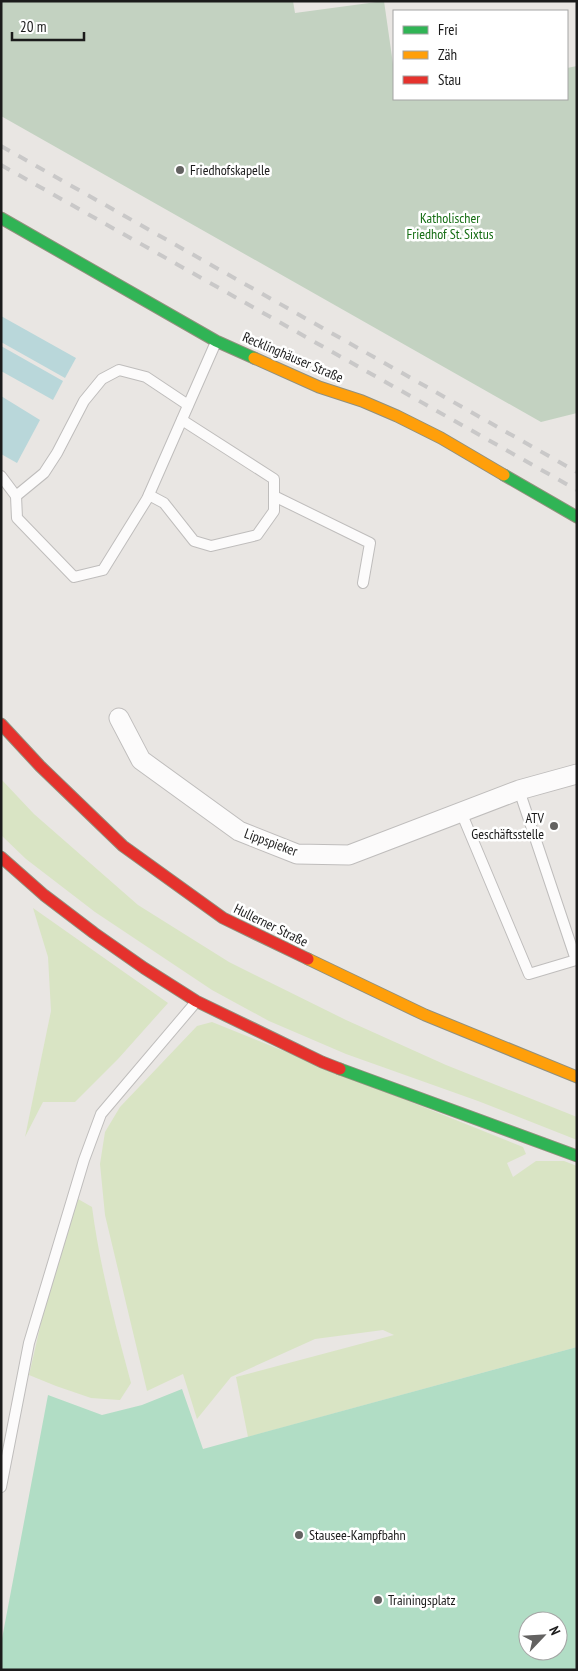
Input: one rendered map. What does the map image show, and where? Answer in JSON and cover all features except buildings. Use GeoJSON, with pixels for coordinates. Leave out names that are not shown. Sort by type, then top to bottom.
{"type":"FeatureCollection","features":[{"type":"Feature","properties":{"kind":"street","name":"Recklinghäuser Straße"},"geometry":{"type":"LineString","coordinates":[[1,218],[216,341],[319,387],[362,401],[397,416],[441,438],[577,517]]}},
{"type":"Feature","properties":{"kind":"street","name":"Lippspieker"},"geometry":{"type":"LineString","coordinates":[[119,718],[141,760],[239,831],[297,854],[349,855],[519,790],[577,774]]}},
{"type":"Feature","properties":{"kind":"street","name":"Hullerner Straße"},"geometry":{"type":"LineString","coordinates":[[1,724],[40,766],[123,846],[223,918],[425,1016],[577,1077]]}},
{"type":"Feature","properties":{"kind":"street"},"geometry":{"type":"LineString","coordinates":[[1,857],[44,895],[94,933],[196,1001],[322,1062],[577,1156]]}},
{"type":"Feature","properties":{"kind":"lane"},"geometry":{"type":"LineString","coordinates":[[1,476],[16,496],[17,518],[74,577],[103,570],[148,495],[216,341]]}},
{"type":"Feature","properties":{"kind":"lane"},"geometry":{"type":"LineString","coordinates":[[16,496],[44,473],[57,454],[84,401],[102,379],[118,370],[146,377],[188,405]]}},
{"type":"Feature","properties":{"kind":"lane"},"geometry":{"type":"LineString","coordinates":[[148,495],[164,503],[194,541],[211,546],[256,535],[274,511],[274,479],[182,420]]}},
{"type":"Feature","properties":{"kind":"lane"},"geometry":{"type":"LineString","coordinates":[[274,496],[370,543],[363,583]]}},
{"type":"Feature","properties":{"kind":"lane"},"geometry":{"type":"LineString","coordinates":[[462,812],[529,974],[576,960],[519,790]]}},
{"type":"Feature","properties":{"kind":"lane"},"geometry":{"type":"LineString","coordinates":[[1,1487],[29,1343],[101,1114],[196,1001]]}},
{"type":"Feature","properties":{"kind":"green space","name":"Katholischer Friedhof St. Sixtus"},"geometry":{"type":"Polygon","coordinates":[[[1,1],[293,1],[295,13],[384,1],[393,64],[393,100],[568,100],[568,68],[577,66],[577,413],[541,422],[1,116],[1,1]]]}},
{"type":"Feature","properties":{"kind":"green space"},"geometry":{"type":"Polygon","coordinates":[[[1,779],[34,814],[138,905],[229,962],[346,1020],[446,1065],[577,1117],[577,1140],[478,1101],[346,1054],[269,1021],[212,990],[95,912],[26,859],[1,835],[1,779]]]}},
{"type":"Feature","properties":{"kind":"green space"},"geometry":{"type":"Polygon","coordinates":[[[33,908],[168,1003],[118,1059],[75,1102],[43,1102],[25,1137],[51,1011],[48,957],[33,908]]]}},
{"type":"Feature","properties":{"kind":"green space"},"geometry":{"type":"Polygon","coordinates":[[[212,1022],[523,1147],[526,1154],[507,1163],[513,1177],[536,1161],[564,1161],[577,1166],[577,1347],[248,1437],[236,1377],[394,1335],[383,1330],[315,1339],[231,1377],[197,1419],[183,1374],[147,1391],[105,1215],[100,1164],[105,1132],[120,1107],[197,1026],[212,1022]]]}},
{"type":"Feature","properties":{"kind":"green space"},"geometry":{"type":"Polygon","coordinates":[[[78,1199],[92,1207],[104,1273],[131,1383],[120,1400],[91,1398],[29,1375],[46,1301],[78,1199]]]}},
{"type":"Feature","properties":{"kind":"green space","name":"Stausee-Kampfbahn"},"geometry":{"type":"Polygon","coordinates":[[[577,1347],[577,1670],[1,1670],[1,1644],[48,1395],[102,1415],[142,1405],[182,1389],[203,1449],[577,1347]]]}},
{"type":"Feature","properties":{"kind":"water"},"geometry":{"type":"Polygon","coordinates":[[[1,316],[76,358],[65,378],[1,342],[1,316]]]}},
{"type":"Feature","properties":{"kind":"water"},"geometry":{"type":"Polygon","coordinates":[[[1,346],[63,381],[53,400],[1,371],[1,346]]]}},
{"type":"Feature","properties":{"kind":"water"},"geometry":{"type":"Polygon","coordinates":[[[1,396],[40,420],[17,463],[1,454],[1,396]]]}},
{"type":"Feature","properties":{"kind":"railway"},"geometry":{"type":"LineString","coordinates":[[1,146],[577,472]]}},
{"type":"Feature","properties":{"kind":"railway"},"geometry":{"type":"LineString","coordinates":[[1,165],[577,490]]}},
{"type":"Feature","properties":{"kind":"traffic: fast"},"geometry":{"type":"LineString","coordinates":[[1,218],[216,341],[254,358]]}},
{"type":"Feature","properties":{"kind":"traffic: fast"},"geometry":{"type":"LineString","coordinates":[[504,475],[577,517]]}},
{"type":"Feature","properties":{"kind":"traffic: fast"},"geometry":{"type":"LineString","coordinates":[[340,1069],[577,1156]]}},
{"type":"Feature","properties":{"kind":"traffic: slow"},"geometry":{"type":"LineString","coordinates":[[254,358],[319,387],[362,401],[397,416],[441,438],[504,475]]}},
{"type":"Feature","properties":{"kind":"traffic: slow"},"geometry":{"type":"LineString","coordinates":[[308,959],[425,1015],[577,1077]]}},
{"type":"Feature","properties":{"kind":"traffic: jam"},"geometry":{"type":"LineString","coordinates":[[1,724],[40,766],[123,846],[223,918],[308,959]]}},
{"type":"Feature","properties":{"kind":"traffic: jam"},"geometry":{"type":"LineString","coordinates":[[1,857],[44,895],[94,933],[196,1001],[340,1069]]}},
{"type":"Feature","properties":{"kind":"place","name":"Friedhofskapelle"},"geometry":{"type":"Point","coordinates":[180,170]}},
{"type":"Feature","properties":{"kind":"place","name":"ATV Geschäftsstelle"},"geometry":{"type":"Point","coordinates":[554,826]}},
{"type":"Feature","properties":{"kind":"place","name":"Stausee-Kampfbahn"},"geometry":{"type":"Point","coordinates":[299,1535]}},
{"type":"Feature","properties":{"kind":"place","name":"Trainingsplatz"},"geometry":{"type":"Point","coordinates":[378,1600]}}]}
